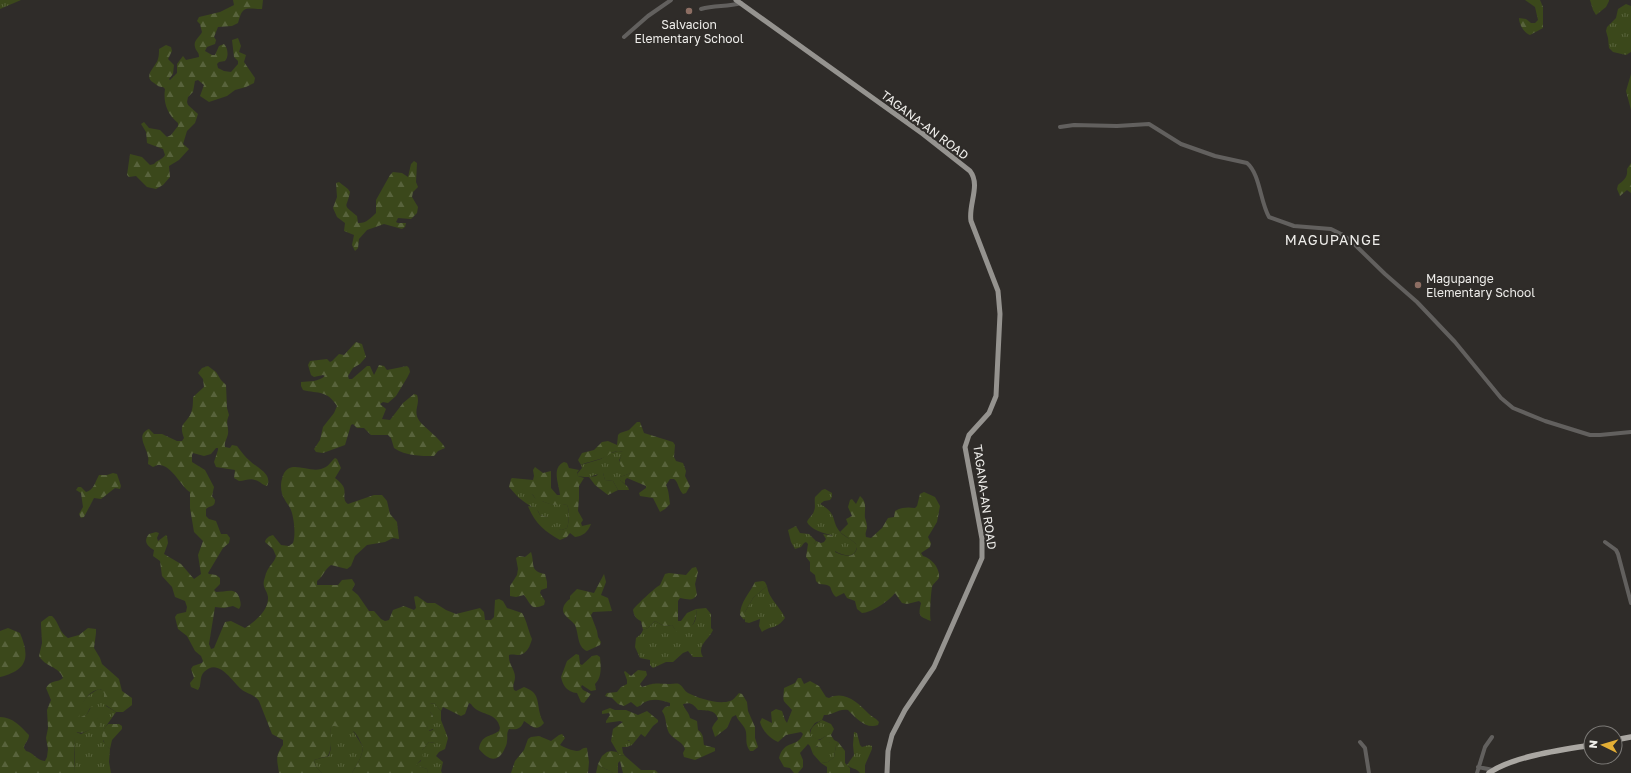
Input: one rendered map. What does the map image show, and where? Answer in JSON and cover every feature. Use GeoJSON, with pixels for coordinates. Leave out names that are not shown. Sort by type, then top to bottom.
{"type":"FeatureCollection","features":[{"type":"Feature","properties":{"kind":"highway"},"geometry":{"type":"LineString","coordinates":[[1491,772],[1516,760],[1583,747]]}},
{"type":"Feature","properties":{"kind":"main road","name":"TAGANA-AN ROAD"},"geometry":{"type":"LineString","coordinates":[[738,2],[927,137],[966,167],[973,175],[974,185],[970,208],[970,218],[998,292],[1000,309],[996,396],[989,413],[970,433],[966,445],[983,551],[980,565],[934,667],[905,710],[892,735],[888,751],[887,773]]}},
{"type":"Feature","properties":{"kind":"street"},"geometry":{"type":"LineString","coordinates":[[624,37],[648,16],[671,0]]}},
{"type":"Feature","properties":{"kind":"street"},"geometry":{"type":"LineString","coordinates":[[702,9],[717,5],[732,5],[738,2]]}},
{"type":"Feature","properties":{"kind":"street"},"geometry":{"type":"LineString","coordinates":[[1060,127],[1074,125],[1117,126],[1149,124],[1181,144],[1215,156],[1247,163],[1254,173],[1269,217],[1294,226],[1334,230],[1351,241],[1417,302],[1458,346],[1501,398],[1513,408],[1545,421],[1590,435],[1631,432]]}},
{"type":"Feature","properties":{"kind":"street"},"geometry":{"type":"LineString","coordinates":[[1604,542],[1616,550],[1618,554],[1631,603]]}},
{"type":"Feature","properties":{"kind":"street"},"geometry":{"type":"LineString","coordinates":[[1477,773],[1485,747],[1492,737]]}},
{"type":"Feature","properties":{"kind":"street"},"geometry":{"type":"LineString","coordinates":[[1360,742],[1365,748],[1370,773]]}},
{"type":"Feature","properties":{"kind":"street"},"geometry":{"type":"LineString","coordinates":[[1478,767],[1491,772]]}},
{"type":"Feature","properties":{"kind":"green space"},"geometry":{"type":"Polygon","coordinates":[[[0,0],[21,0],[0,9],[0,0]]]}},
{"type":"Feature","properties":{"kind":"green space"},"geometry":{"type":"Polygon","coordinates":[[[233,0],[263,0],[262,9],[246,9],[241,13],[238,23],[232,26],[218,27],[214,37],[216,40],[215,44],[207,47],[205,51],[215,55],[219,46],[224,44],[227,50],[227,57],[225,61],[217,64],[218,68],[231,72],[238,64],[238,61],[234,57],[232,40],[238,38],[241,46],[239,52],[246,55],[244,62],[255,78],[254,83],[235,90],[227,96],[209,102],[200,96],[204,85],[198,80],[195,81],[193,92],[188,97],[187,102],[188,105],[198,114],[195,123],[187,131],[183,144],[189,149],[179,160],[169,166],[170,177],[163,185],[156,189],[147,187],[136,176],[129,177],[127,175],[130,154],[142,157],[150,165],[157,162],[165,155],[163,149],[147,143],[146,132],[141,124],[144,122],[149,128],[160,130],[167,137],[171,135],[178,126],[178,123],[171,116],[165,103],[165,89],[163,87],[159,87],[149,77],[149,74],[157,62],[159,49],[166,45],[171,47],[172,51],[168,59],[174,65],[173,74],[169,79],[170,80],[177,73],[177,64],[183,56],[186,60],[199,57],[199,54],[195,49],[195,45],[196,40],[202,32],[200,24],[197,21],[199,17],[220,12],[234,5],[233,0]]]}},
{"type":"Feature","properties":{"kind":"green space"},"geometry":{"type":"Polygon","coordinates":[[[1525,0],[1540,0],[1543,7],[1543,28],[1530,35],[1522,28],[1519,18],[1526,19],[1531,23],[1535,23],[1538,20],[1535,7],[1525,0]]]}},
{"type":"Feature","properties":{"kind":"green space"},"geometry":{"type":"Polygon","coordinates":[[[1590,0],[1609,1],[1606,7],[1596,15],[1590,0]]]}},
{"type":"Feature","properties":{"kind":"green space"},"geometry":{"type":"Polygon","coordinates":[[[1626,4],[1631,6],[1631,52],[1626,55],[1613,52],[1609,48],[1606,31],[1607,27],[1616,18],[1618,9],[1626,4]]]}},
{"type":"Feature","properties":{"kind":"green space"},"geometry":{"type":"Polygon","coordinates":[[[1631,74],[1631,110],[1626,91],[1631,74]]]}},
{"type":"Feature","properties":{"kind":"green space"},"geometry":{"type":"Polygon","coordinates":[[[414,161],[417,163],[416,182],[418,187],[413,192],[412,197],[418,207],[417,213],[411,219],[398,218],[396,222],[406,223],[405,227],[402,229],[384,224],[367,230],[359,239],[358,248],[355,251],[352,245],[354,235],[344,231],[345,223],[337,217],[333,208],[337,197],[336,183],[339,182],[348,189],[350,192],[346,206],[357,216],[358,223],[363,223],[376,213],[376,200],[390,175],[393,172],[402,173],[408,177],[411,164],[414,161]]]}},
{"type":"Feature","properties":{"kind":"green space"},"geometry":{"type":"Polygon","coordinates":[[[1631,163],[1631,193],[1627,190],[1620,196],[1617,189],[1618,185],[1627,175],[1627,169],[1631,163]]]}},
{"type":"Feature","properties":{"kind":"green space"},"geometry":{"type":"Polygon","coordinates":[[[356,342],[362,344],[366,357],[360,364],[353,368],[348,376],[349,379],[352,379],[367,366],[370,366],[374,375],[379,365],[384,366],[387,370],[407,366],[409,368],[410,372],[396,396],[388,403],[383,402],[380,404],[386,409],[382,419],[390,420],[403,403],[414,394],[417,395],[418,402],[416,412],[418,419],[442,443],[445,448],[438,451],[434,456],[418,456],[408,454],[394,448],[391,438],[388,435],[371,435],[364,428],[357,428],[353,424],[351,425],[345,445],[323,453],[316,452],[314,449],[320,440],[323,427],[334,413],[337,406],[330,397],[326,395],[303,390],[301,382],[317,380],[325,376],[314,377],[311,375],[308,365],[310,361],[327,359],[330,362],[339,354],[344,355],[356,342]]]}},
{"type":"Feature","properties":{"kind":"green space"},"geometry":{"type":"Polygon","coordinates":[[[208,366],[216,372],[226,385],[227,408],[229,415],[227,421],[228,434],[225,447],[230,448],[232,445],[237,446],[243,454],[268,478],[267,486],[253,479],[239,481],[234,478],[235,470],[216,467],[214,462],[218,448],[216,448],[211,454],[204,456],[193,453],[192,455],[192,462],[205,470],[214,487],[212,496],[215,503],[206,509],[206,516],[209,519],[216,521],[221,534],[227,534],[230,538],[229,543],[223,548],[208,573],[216,575],[220,578],[220,584],[214,590],[216,592],[234,591],[239,596],[241,603],[239,609],[233,606],[224,608],[215,607],[209,644],[211,649],[214,648],[225,622],[231,621],[245,628],[257,619],[264,611],[268,602],[268,597],[264,586],[264,581],[267,570],[276,556],[273,549],[265,542],[267,538],[273,535],[281,545],[289,546],[293,543],[293,515],[281,490],[281,481],[285,472],[293,467],[316,470],[321,469],[328,466],[335,458],[337,459],[341,468],[335,478],[344,488],[344,498],[346,502],[348,504],[374,495],[382,495],[387,501],[390,514],[397,522],[399,539],[393,538],[385,542],[367,545],[355,556],[351,566],[347,569],[331,565],[317,581],[317,585],[338,585],[342,580],[352,579],[355,584],[352,590],[358,595],[369,611],[374,611],[381,619],[385,621],[389,620],[393,610],[404,606],[414,610],[416,608],[414,597],[417,596],[427,603],[435,603],[456,614],[480,608],[484,612],[485,620],[491,620],[494,617],[495,600],[499,599],[503,601],[507,608],[522,613],[532,639],[529,647],[524,653],[519,655],[509,655],[509,658],[515,674],[514,690],[516,691],[524,687],[534,693],[538,702],[539,712],[544,723],[541,726],[536,728],[524,721],[522,726],[509,729],[507,734],[507,744],[504,750],[498,757],[492,758],[485,755],[479,749],[480,744],[486,737],[499,731],[500,728],[495,719],[474,708],[469,703],[465,714],[461,716],[443,707],[441,711],[434,703],[430,704],[430,712],[433,716],[433,721],[427,727],[429,731],[436,729],[440,735],[441,742],[429,742],[422,750],[423,758],[416,765],[427,769],[428,773],[352,773],[360,758],[363,747],[355,732],[349,728],[335,726],[331,727],[331,745],[328,756],[314,760],[316,767],[322,773],[279,773],[277,758],[283,745],[283,740],[272,734],[259,701],[253,695],[241,689],[229,676],[214,667],[209,668],[202,674],[198,690],[191,687],[190,683],[194,678],[191,669],[193,666],[202,663],[203,661],[201,656],[195,651],[187,636],[178,629],[175,617],[177,614],[186,612],[187,607],[185,601],[175,597],[172,587],[162,576],[160,561],[153,556],[154,550],[149,547],[146,539],[149,534],[156,532],[159,533],[157,538],[158,541],[166,535],[168,543],[164,554],[181,564],[194,579],[201,574],[198,555],[203,541],[194,532],[190,508],[190,492],[169,469],[158,465],[153,467],[148,464],[147,453],[142,438],[143,434],[149,429],[154,434],[162,434],[177,441],[182,441],[184,438],[182,426],[192,411],[193,397],[204,387],[203,379],[198,373],[202,368],[208,366]]]}},
{"type":"Feature","properties":{"kind":"green space"},"geometry":{"type":"Polygon","coordinates":[[[637,422],[640,422],[644,433],[673,442],[675,445],[674,457],[676,461],[683,463],[686,471],[685,476],[690,486],[686,493],[683,494],[676,481],[674,479],[670,479],[666,485],[670,504],[660,512],[653,498],[640,496],[639,493],[646,488],[646,486],[627,478],[625,480],[625,484],[620,480],[620,477],[631,473],[630,467],[622,467],[620,463],[623,452],[616,451],[600,459],[581,465],[578,460],[582,453],[594,450],[602,442],[608,441],[617,445],[618,435],[629,430],[637,422]]]}},
{"type":"Feature","properties":{"kind":"green space"},"geometry":{"type":"Polygon","coordinates":[[[618,451],[624,452],[619,460],[622,467],[631,467],[631,473],[620,477],[620,480],[628,487],[629,490],[618,490],[613,481],[605,480],[603,473],[589,477],[578,476],[577,474],[582,468],[581,465],[601,459],[608,454],[618,451]]]}},
{"type":"Feature","properties":{"kind":"green space"},"geometry":{"type":"Polygon","coordinates":[[[564,462],[567,463],[569,468],[579,470],[577,473],[578,476],[584,478],[579,486],[578,511],[583,520],[581,523],[582,526],[591,524],[583,535],[575,537],[570,533],[567,537],[560,540],[550,534],[537,522],[528,506],[536,508],[540,515],[547,517],[551,521],[553,527],[562,530],[567,528],[568,523],[569,513],[567,505],[552,505],[543,501],[537,501],[533,495],[521,489],[518,489],[518,497],[509,487],[512,478],[533,480],[533,470],[535,467],[543,473],[551,471],[551,488],[557,495],[560,495],[557,472],[560,465],[564,462]]]}},
{"type":"Feature","properties":{"kind":"green space"},"geometry":{"type":"Polygon","coordinates":[[[600,472],[603,473],[605,480],[613,481],[618,490],[608,495],[595,485],[589,477],[596,476],[600,472]]]}},
{"type":"Feature","properties":{"kind":"green space"},"geometry":{"type":"Polygon","coordinates":[[[113,473],[117,474],[121,486],[120,489],[115,488],[101,499],[94,498],[84,517],[81,518],[79,514],[83,507],[81,493],[76,490],[78,487],[81,487],[86,492],[89,491],[93,488],[99,475],[113,473]]]}},
{"type":"Feature","properties":{"kind":"green space"},"geometry":{"type":"Polygon","coordinates":[[[518,489],[525,490],[535,498],[547,503],[567,505],[569,516],[567,528],[562,530],[553,528],[547,517],[540,515],[538,511],[518,497],[518,489]]]}},
{"type":"Feature","properties":{"kind":"green space"},"geometry":{"type":"Polygon","coordinates":[[[825,489],[832,493],[832,497],[830,500],[824,501],[820,504],[830,511],[841,533],[857,545],[855,553],[852,555],[844,555],[835,551],[832,535],[818,531],[811,527],[807,522],[815,509],[815,497],[825,489]]]}},
{"type":"Feature","properties":{"kind":"green space"},"geometry":{"type":"Polygon","coordinates":[[[924,492],[935,497],[940,506],[937,522],[928,537],[931,543],[930,547],[921,553],[934,564],[939,574],[939,577],[932,587],[930,610],[931,621],[920,615],[921,603],[919,601],[907,604],[902,603],[895,593],[889,600],[880,606],[862,613],[857,609],[855,601],[847,598],[844,593],[836,597],[828,585],[819,584],[816,581],[815,575],[810,571],[810,562],[806,557],[808,544],[814,544],[816,541],[821,543],[824,542],[826,539],[823,534],[834,536],[836,539],[837,544],[835,552],[849,556],[856,551],[856,544],[840,532],[848,524],[846,519],[852,516],[848,507],[850,500],[852,499],[856,504],[860,496],[864,501],[867,527],[866,537],[871,538],[882,528],[888,518],[894,517],[895,511],[910,507],[915,508],[917,506],[920,494],[924,492]]]}},
{"type":"Feature","properties":{"kind":"green space"},"geometry":{"type":"Polygon","coordinates":[[[796,526],[800,533],[809,534],[816,541],[814,544],[808,544],[806,542],[801,547],[795,549],[791,542],[788,530],[796,526]]]}},
{"type":"Feature","properties":{"kind":"green space"},"geometry":{"type":"Polygon","coordinates":[[[531,552],[535,569],[540,573],[545,574],[547,582],[547,588],[541,590],[540,593],[545,601],[544,605],[539,607],[531,606],[524,595],[516,597],[510,596],[510,586],[517,575],[518,569],[516,558],[519,556],[525,557],[531,552]]]}},
{"type":"Feature","properties":{"kind":"green space"},"geometry":{"type":"Polygon","coordinates":[[[696,567],[698,572],[695,584],[697,595],[692,599],[680,598],[678,601],[678,621],[681,621],[687,613],[696,609],[694,622],[692,625],[682,632],[677,632],[672,625],[664,626],[655,621],[648,628],[643,630],[641,621],[634,614],[633,610],[646,596],[660,585],[665,574],[686,575],[692,568],[696,567]]]}},
{"type":"Feature","properties":{"kind":"green space"},"geometry":{"type":"Polygon","coordinates":[[[604,574],[606,582],[601,595],[608,598],[612,611],[593,612],[591,615],[601,642],[600,645],[587,651],[581,647],[575,625],[564,614],[563,608],[565,603],[570,599],[570,596],[577,589],[594,593],[604,574]]]}},
{"type":"Feature","properties":{"kind":"green space"},"geometry":{"type":"Polygon","coordinates":[[[763,581],[767,586],[753,598],[745,612],[746,616],[744,620],[740,615],[743,602],[755,582],[763,581]]]}},
{"type":"Feature","properties":{"kind":"green space"},"geometry":{"type":"Polygon","coordinates":[[[767,586],[772,599],[785,618],[776,626],[762,632],[759,626],[760,619],[749,623],[745,622],[745,612],[753,598],[767,586]]]}},
{"type":"Feature","properties":{"kind":"green space"},"geometry":{"type":"Polygon","coordinates":[[[706,608],[711,614],[711,628],[713,630],[702,646],[701,653],[703,657],[693,657],[688,651],[683,653],[673,662],[666,662],[653,668],[650,665],[650,660],[640,658],[635,647],[636,638],[643,630],[648,628],[655,621],[664,626],[672,625],[675,629],[688,628],[692,626],[696,619],[696,609],[706,608]]]}},
{"type":"Feature","properties":{"kind":"green space"},"geometry":{"type":"Polygon","coordinates":[[[49,616],[54,618],[65,636],[68,638],[79,635],[88,628],[96,629],[94,648],[102,664],[119,679],[122,691],[132,698],[132,705],[123,712],[116,712],[104,704],[104,693],[101,689],[96,690],[85,699],[79,718],[87,714],[92,706],[96,712],[100,726],[98,728],[80,733],[77,732],[75,734],[75,773],[0,773],[0,717],[5,717],[13,721],[29,735],[24,746],[26,751],[42,761],[45,761],[47,757],[47,710],[51,700],[46,688],[50,683],[63,678],[58,671],[42,660],[39,656],[42,643],[41,622],[49,616]]]}},
{"type":"Feature","properties":{"kind":"green space"},"geometry":{"type":"Polygon","coordinates":[[[8,628],[20,633],[25,649],[25,656],[21,666],[16,671],[0,677],[0,631],[8,628]]]}},
{"type":"Feature","properties":{"kind":"green space"},"geometry":{"type":"Polygon","coordinates":[[[576,654],[579,655],[580,664],[582,665],[592,656],[597,655],[600,657],[601,664],[599,678],[595,684],[596,690],[591,691],[582,685],[581,687],[583,690],[591,694],[584,703],[581,702],[577,693],[566,688],[561,677],[567,661],[576,654]]]}},
{"type":"Feature","properties":{"kind":"green space"},"geometry":{"type":"Polygon","coordinates":[[[638,670],[646,671],[647,675],[640,684],[642,687],[653,684],[679,684],[692,695],[703,699],[720,702],[734,699],[739,693],[742,694],[747,702],[748,711],[755,727],[755,738],[758,747],[753,751],[748,749],[746,732],[736,715],[732,717],[727,728],[715,737],[712,728],[718,719],[717,716],[713,712],[698,710],[692,704],[686,703],[683,704],[684,707],[690,718],[697,721],[698,730],[702,735],[704,745],[715,748],[715,751],[695,760],[684,757],[683,753],[685,749],[682,744],[669,733],[665,716],[662,711],[665,707],[670,706],[670,703],[661,700],[654,700],[645,702],[637,707],[631,702],[624,706],[618,704],[612,698],[605,696],[607,693],[617,692],[621,687],[627,684],[625,671],[631,676],[638,670]]]}},
{"type":"Feature","properties":{"kind":"green space"},"geometry":{"type":"Polygon","coordinates":[[[798,678],[801,678],[804,684],[810,681],[819,686],[826,697],[829,698],[840,696],[851,699],[879,722],[878,725],[869,726],[857,719],[848,710],[842,710],[824,715],[822,720],[815,723],[810,730],[810,736],[820,740],[827,735],[831,735],[834,740],[829,743],[829,748],[826,750],[817,746],[815,747],[813,754],[808,744],[800,753],[803,760],[803,767],[798,773],[794,773],[790,768],[784,767],[779,758],[784,748],[798,741],[803,734],[801,732],[786,735],[778,742],[767,734],[760,722],[762,718],[772,723],[771,712],[776,709],[782,711],[787,723],[792,710],[784,701],[784,688],[795,683],[798,678]]]}},
{"type":"Feature","properties":{"kind":"green space"},"geometry":{"type":"Polygon","coordinates":[[[99,689],[104,690],[104,700],[106,706],[116,712],[104,729],[103,741],[110,749],[109,762],[111,773],[75,773],[74,734],[76,732],[81,734],[91,729],[97,724],[98,721],[95,713],[90,708],[87,714],[78,719],[80,709],[87,697],[99,689]]]}},
{"type":"Feature","properties":{"kind":"green space"},"geometry":{"type":"Polygon","coordinates":[[[434,703],[441,711],[441,720],[448,738],[445,749],[439,752],[436,756],[443,762],[442,773],[428,773],[427,769],[415,765],[421,761],[422,750],[429,742],[435,743],[433,729],[428,731],[427,727],[433,716],[430,712],[430,704],[434,703]]]}},
{"type":"Feature","properties":{"kind":"green space"},"geometry":{"type":"Polygon","coordinates":[[[610,708],[615,710],[626,710],[638,715],[647,711],[658,720],[658,722],[645,737],[641,734],[632,745],[629,740],[620,739],[611,741],[613,729],[623,722],[606,723],[610,715],[609,713],[602,714],[602,711],[610,708]]]}},
{"type":"Feature","properties":{"kind":"green space"},"geometry":{"type":"Polygon","coordinates":[[[822,720],[831,724],[834,729],[831,735],[820,739],[810,736],[813,726],[822,720]]]}},
{"type":"Feature","properties":{"kind":"green space"},"geometry":{"type":"Polygon","coordinates":[[[108,724],[119,724],[122,726],[122,729],[112,740],[110,749],[102,737],[103,731],[108,724]]]}},
{"type":"Feature","properties":{"kind":"green space"},"geometry":{"type":"Polygon","coordinates":[[[334,725],[349,727],[352,729],[363,747],[360,758],[352,773],[322,773],[316,767],[314,760],[329,756],[331,748],[331,727],[334,725]]]}},
{"type":"Feature","properties":{"kind":"green space"},"geometry":{"type":"Polygon","coordinates":[[[854,732],[857,733],[860,745],[862,747],[869,745],[872,746],[865,765],[865,773],[860,773],[847,765],[854,755],[854,732]]]}},
{"type":"Feature","properties":{"kind":"green space"},"geometry":{"type":"Polygon","coordinates":[[[562,734],[565,738],[560,745],[561,746],[577,751],[587,748],[589,762],[588,773],[511,773],[515,761],[524,750],[528,739],[539,736],[551,741],[562,734]]]}},
{"type":"Feature","properties":{"kind":"green space"},"geometry":{"type":"Polygon","coordinates":[[[620,738],[629,741],[632,745],[622,747],[625,756],[619,755],[611,741],[620,738]]]}},
{"type":"Feature","properties":{"kind":"green space"},"geometry":{"type":"Polygon","coordinates":[[[832,740],[838,742],[834,757],[828,762],[821,763],[813,754],[814,747],[826,745],[832,740]]]}},
{"type":"Feature","properties":{"kind":"green space"},"geometry":{"type":"Polygon","coordinates":[[[838,742],[845,751],[845,763],[850,768],[850,773],[827,773],[827,767],[821,763],[828,762],[834,757],[838,742]]]}},
{"type":"Feature","properties":{"kind":"green space"},"geometry":{"type":"Polygon","coordinates":[[[611,751],[625,756],[641,770],[655,770],[658,773],[623,773],[620,761],[618,763],[618,773],[613,773],[598,764],[602,756],[611,751]]]}},
{"type":"Feature","properties":{"kind":"green space"},"geometry":{"type":"Polygon","coordinates":[[[598,764],[602,767],[613,773],[596,773],[598,764]]]}},
{"type":"Feature","properties":{"kind":"place","name":"Salvacion Elementary School"},"geometry":{"type":"Point","coordinates":[689,11]}},
{"type":"Feature","properties":{"kind":"place","name":"Magupange Elementary School"},"geometry":{"type":"Point","coordinates":[1418,285]}},
{"type":"Feature","properties":{"kind":"district","name":"MAGUPANGE"},"geometry":{"type":"Point","coordinates":[1333,239]}}]}
